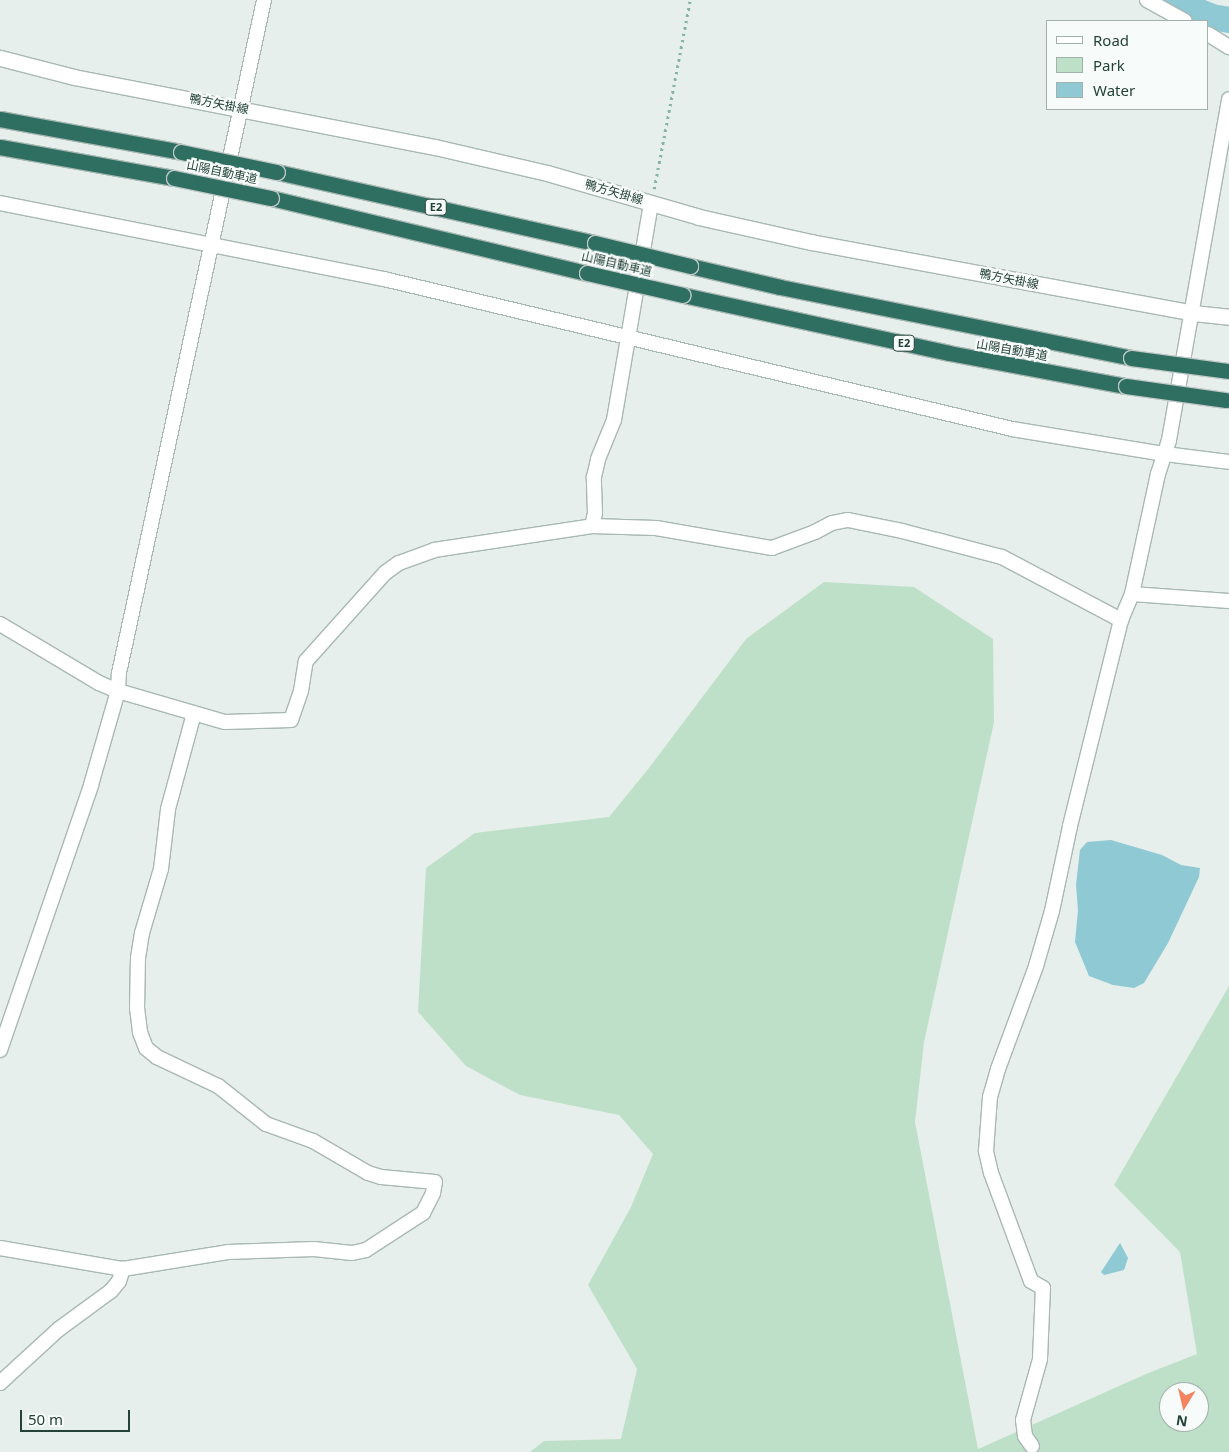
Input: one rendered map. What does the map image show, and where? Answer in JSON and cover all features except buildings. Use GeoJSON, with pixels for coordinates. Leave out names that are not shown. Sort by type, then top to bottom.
{"type":"FeatureCollection","features":[{"type":"Feature","properties":{"kind":"highway","name":"山陽自動車道"},"geometry":{"type":"LineString","coordinates":[[0,119],[181,152],[277,172],[780,287],[1131,358],[1229,372]]}},
{"type":"Feature","properties":{"kind":"highway","name":"山陽自動車道"},"geometry":{"type":"LineString","coordinates":[[0,146],[271,198],[683,295],[949,353],[1126,386],[1228,400]]}},
{"type":"Feature","properties":{"kind":"main road","name":"鴨方矢掛線"},"geometry":{"type":"LineString","coordinates":[[0,58],[74,77],[241,108],[500,162],[708,219],[802,240],[1193,313],[1229,317]]}},
{"type":"Feature","properties":{"kind":"street"},"geometry":{"type":"LineString","coordinates":[[0,1050],[91,785],[118,691],[121,663],[264,0]]}},
{"type":"Feature","properties":{"kind":"street"},"geometry":{"type":"LineString","coordinates":[[1147,0],[1184,20]]}},
{"type":"Feature","properties":{"kind":"street"},"geometry":{"type":"LineString","coordinates":[[1209,35],[1229,47]]}},
{"type":"Feature","properties":{"kind":"street"},"geometry":{"type":"LineString","coordinates":[[1032,1446],[1025,1436],[1023,1420],[1040,1359],[1043,1288],[1031,1281],[990,1173],[986,1151],[990,1097],[998,1069],[1036,966],[1052,911],[1070,826],[1121,620],[1132,594],[1158,474],[1165,454],[1193,313],[1229,99]]}},
{"type":"Feature","properties":{"kind":"street"},"geometry":{"type":"LineString","coordinates":[[0,203],[384,279],[1012,429],[1165,454],[1229,462]]}},
{"type":"Feature","properties":{"kind":"street"},"geometry":{"type":"LineString","coordinates":[[592,526],[595,513],[594,477],[598,459],[614,420],[651,203]]}},
{"type":"Feature","properties":{"kind":"street"},"geometry":{"type":"LineString","coordinates":[[0,624],[99,683],[118,691],[225,722],[291,720],[301,691],[306,661],[385,573],[399,563],[434,550],[592,526],[656,528],[772,548],[815,532],[832,523],[848,520],[911,533],[1002,557],[1121,620]]}},
{"type":"Feature","properties":{"kind":"street"},"geometry":{"type":"LineString","coordinates":[[1132,594],[1229,601]]}},
{"type":"Feature","properties":{"kind":"street"},"geometry":{"type":"LineString","coordinates":[[0,1248],[123,1269],[228,1252],[314,1249],[352,1253],[366,1250],[423,1212],[433,1193],[435,1182],[381,1177],[368,1173],[313,1141],[266,1124],[218,1086],[157,1057],[146,1048],[140,1032],[136,1009],[138,958],[142,933],[161,869],[168,809],[194,713]]}},
{"type":"Feature","properties":{"kind":"street"},"geometry":{"type":"LineString","coordinates":[[0,1383],[59,1329],[112,1291],[119,1281],[123,1269]]}},
{"type":"Feature","properties":{"kind":"path"},"geometry":{"type":"LineString","coordinates":[[651,203],[690,0]]}},
{"type":"Feature","properties":{"kind":"green space"},"geometry":{"type":"Polygon","coordinates":[[[824,582],[914,587],[993,639],[994,722],[924,1042],[915,1122],[978,1449],[1146,1374],[1197,1354],[1180,1252],[1114,1185],[1229,986],[1229,1452],[530,1452],[544,1441],[621,1439],[637,1369],[588,1285],[631,1207],[653,1154],[619,1115],[520,1095],[466,1066],[418,1012],[426,868],[475,833],[609,817],[649,768],[746,639],[824,582]]]}},
{"type":"Feature","properties":{"kind":"water"},"geometry":{"type":"Polygon","coordinates":[[[1111,840],[1162,855],[1181,865],[1200,868],[1199,877],[1168,943],[1144,983],[1134,988],[1113,985],[1089,976],[1075,942],[1078,910],[1076,885],[1080,850],[1087,842],[1111,840]]]}},
{"type":"Feature","properties":{"kind":"water"},"geometry":{"type":"Polygon","coordinates":[[[1120,1243],[1128,1258],[1124,1270],[1104,1275],[1101,1272],[1120,1243]]]}},
{"type":"Feature","properties":{"kind":"waterway"},"geometry":{"type":"LineString","coordinates":[[1171,0],[1212,17],[1229,20]]}}]}
